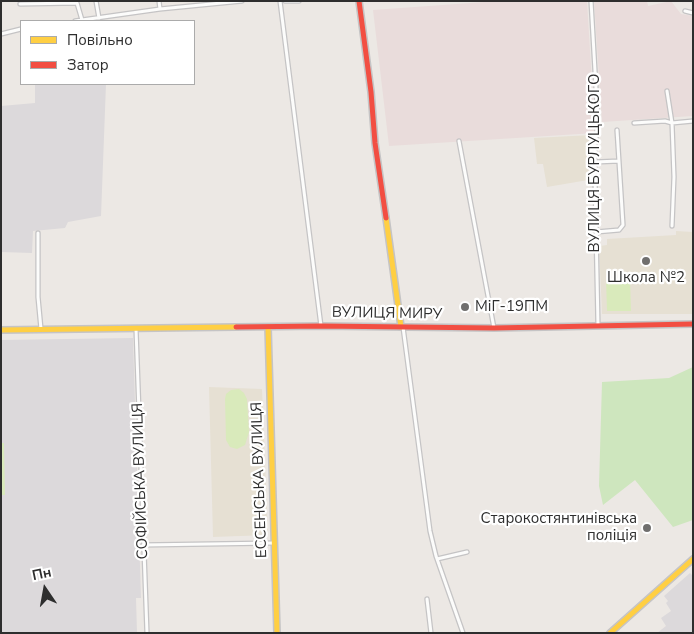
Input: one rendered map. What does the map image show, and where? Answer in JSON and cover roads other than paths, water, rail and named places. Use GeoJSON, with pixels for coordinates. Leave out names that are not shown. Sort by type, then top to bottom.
{"type":"FeatureCollection","features":[{"type":"Feature","properties":{"kind":"street"},"geometry":{"type":"LineString","coordinates":[[96,1],[99,18]]}},
{"type":"Feature","properties":{"kind":"street"},"geometry":{"type":"LineString","coordinates":[[159,1],[160,10]]}},
{"type":"Feature","properties":{"kind":"street"},"geometry":{"type":"LineString","coordinates":[[20,4],[77,3],[82,20],[242,1]]}},
{"type":"Feature","properties":{"kind":"street","name":"ВУЛИЦЯ МИРУ"},"geometry":{"type":"LineString","coordinates":[[280,1],[321,326]]}},
{"type":"Feature","properties":{"kind":"street"},"geometry":{"type":"LineString","coordinates":[[285,1],[299,1]]}},
{"type":"Feature","properties":{"kind":"street"},"geometry":{"type":"LineString","coordinates":[[359,1],[371,92],[375,143],[424,495],[437,559],[464,633]]}},
{"type":"Feature","properties":{"kind":"street","name":"ВУЛИЦЯ БУРЛУЦЬКОГО"},"geometry":{"type":"LineString","coordinates":[[591,1],[598,124],[595,162],[598,325]]}},
{"type":"Feature","properties":{"kind":"street"},"geometry":{"type":"LineString","coordinates":[[684,11],[693,13]]}},
{"type":"Feature","properties":{"kind":"street"},"geometry":{"type":"LineString","coordinates":[[1,34],[20,29]]}},
{"type":"Feature","properties":{"kind":"street"},"geometry":{"type":"LineString","coordinates":[[667,91],[672,123],[674,176],[672,226]]}},
{"type":"Feature","properties":{"kind":"street"},"geometry":{"type":"LineString","coordinates":[[634,124],[693,121]]}},
{"type":"Feature","properties":{"kind":"street"},"geometry":{"type":"LineString","coordinates":[[596,232],[619,230],[624,225],[617,130]]}},
{"type":"Feature","properties":{"kind":"street"},"geometry":{"type":"LineString","coordinates":[[459,142],[494,328]]}},
{"type":"Feature","properties":{"kind":"street"},"geometry":{"type":"LineString","coordinates":[[595,162],[619,161]]}},
{"type":"Feature","properties":{"kind":"street"},"geometry":{"type":"LineString","coordinates":[[38,233],[38,297],[41,329]]}},
{"type":"Feature","properties":{"kind":"street","name":"ВУЛИЦЯ МИРУ"},"geometry":{"type":"LineString","coordinates":[[1,330],[321,326],[494,328],[693,324]]}},
{"type":"Feature","properties":{"kind":"street","name":"ЕССЕНСЬКА ВУЛИЦЯ"},"geometry":{"type":"LineString","coordinates":[[268,327],[277,633]]}},
{"type":"Feature","properties":{"kind":"street","name":"СОФІЙСЬКА ВУЛИЦЯ"},"geometry":{"type":"LineString","coordinates":[[136,329],[147,633]]}},
{"type":"Feature","properties":{"kind":"street"},"geometry":{"type":"LineString","coordinates":[[143,546],[274,543]]}},
{"type":"Feature","properties":{"kind":"street"},"geometry":{"type":"LineString","coordinates":[[437,559],[467,552]]}},
{"type":"Feature","properties":{"kind":"street"},"geometry":{"type":"LineString","coordinates":[[610,633],[693,560]]}},
{"type":"Feature","properties":{"kind":"street"},"geometry":{"type":"LineString","coordinates":[[427,599],[431,633]]}},
{"type":"Feature","properties":{"kind":"place","name":"Школа №2"},"geometry":{"type":"Point","coordinates":[646,261]}},
{"type":"Feature","properties":{"kind":"place","name":"МіГ-19ПМ"},"geometry":{"type":"Point","coordinates":[465,307]}},
{"type":"Feature","properties":{"kind":"place","name":"Старокостянтинівська поліція"},"geometry":{"type":"Point","coordinates":[647,528]}}]}
